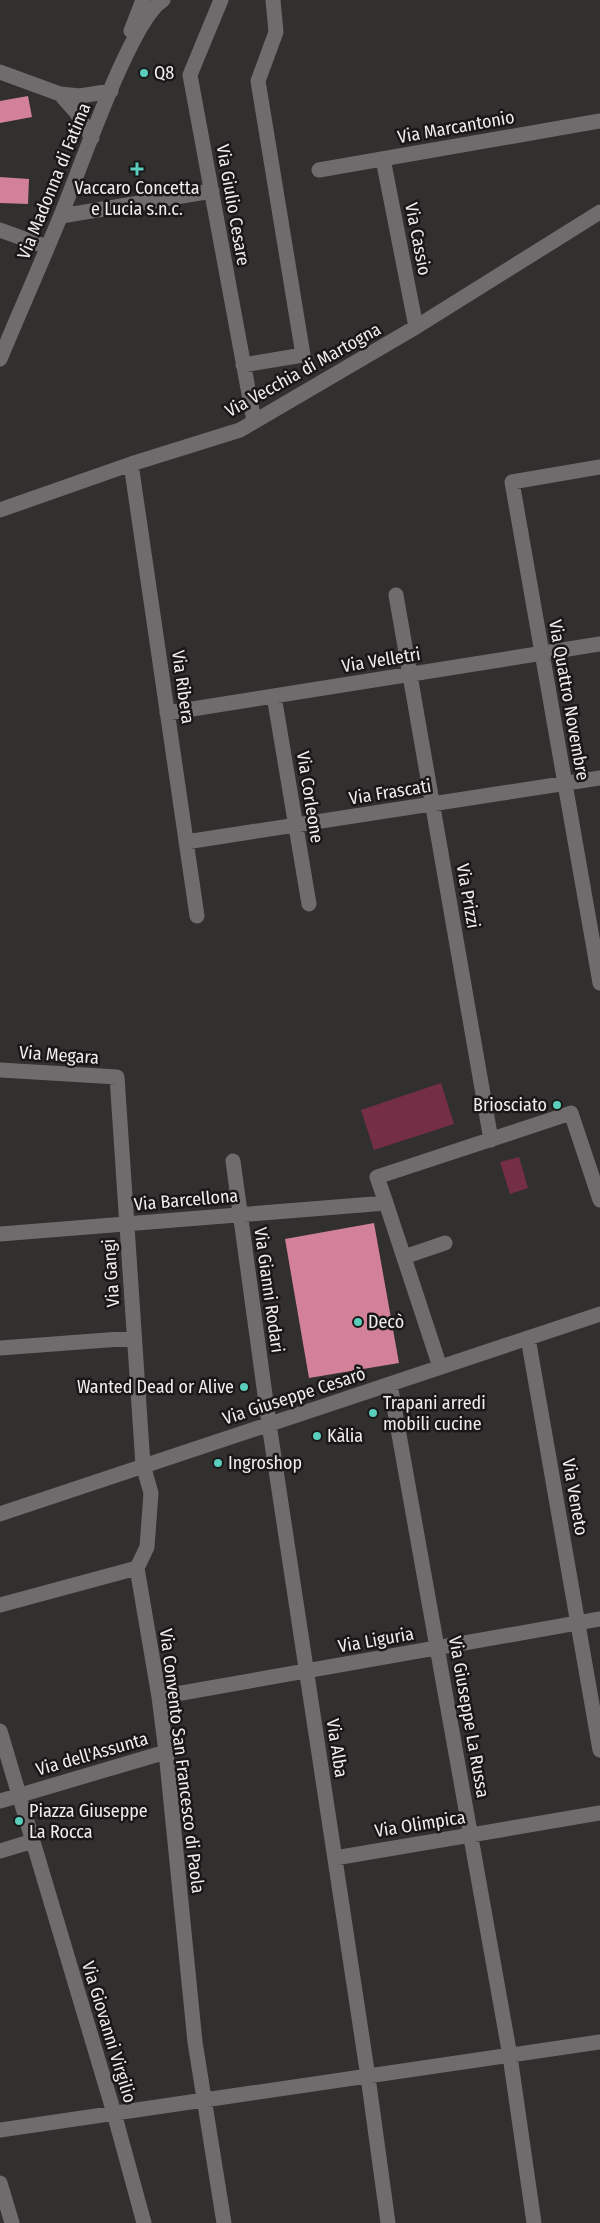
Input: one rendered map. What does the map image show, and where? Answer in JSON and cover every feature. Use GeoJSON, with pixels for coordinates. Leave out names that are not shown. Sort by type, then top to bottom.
{"type":"FeatureCollection","features":[{"type":"Feature","properties":{"kind":"street"},"geometry":{"type":"LineString","coordinates":[[119,72],[142,0]]}},
{"type":"Feature","properties":{"kind":"street"},"geometry":{"type":"LineString","coordinates":[[119,72],[143,23],[163,0]]}},
{"type":"Feature","properties":{"kind":"street","name":"Via Giulio Cesare"},"geometry":{"type":"LineString","coordinates":[[221,0],[190,75],[254,421]]}},
{"type":"Feature","properties":{"kind":"street"},"geometry":{"type":"LineString","coordinates":[[243,365],[303,355],[258,81],[276,32],[273,0]]}},
{"type":"Feature","properties":{"kind":"street"},"geometry":{"type":"LineString","coordinates":[[0,72],[60,94],[80,96],[110,91]]}},
{"type":"Feature","properties":{"kind":"street","name":"Via Madonna di Fatima"},"geometry":{"type":"LineString","coordinates":[[0,359],[61,216],[119,72]]}},
{"type":"Feature","properties":{"kind":"street"},"geometry":{"type":"LineString","coordinates":[[60,94],[76,112],[92,138]]}},
{"type":"Feature","properties":{"kind":"street","name":"Via Marcantonio"},"geometry":{"type":"LineString","coordinates":[[319,170],[600,121]]}},
{"type":"Feature","properties":{"kind":"street","name":"Via Cassio"},"geometry":{"type":"LineString","coordinates":[[383,159],[416,327]]}},
{"type":"Feature","properties":{"kind":"street"},"geometry":{"type":"LineString","coordinates":[[61,216],[212,191]]}},
{"type":"Feature","properties":{"kind":"street","name":"Via Vecchia di Martogna"},"geometry":{"type":"LineString","coordinates":[[0,510],[131,464],[240,430],[416,327],[600,212]]}},
{"type":"Feature","properties":{"kind":"street"},"geometry":{"type":"LineString","coordinates":[[0,230],[47,247]]}},
{"type":"Feature","properties":{"kind":"street","name":"Via Ribera"},"geometry":{"type":"LineString","coordinates":[[131,464],[197,916]]}},
{"type":"Feature","properties":{"kind":"street","name":"Via Quattro Novembre"},"geometry":{"type":"LineString","coordinates":[[600,466],[512,482],[600,983]]}},
{"type":"Feature","properties":{"kind":"street","name":"Via Prizzi"},"geometry":{"type":"LineString","coordinates":[[396,595],[490,1132]]}},
{"type":"Feature","properties":{"kind":"street","name":"Via Velletri"},"geometry":{"type":"LineString","coordinates":[[167,712],[600,644]]}},
{"type":"Feature","properties":{"kind":"street","name":"Via Corleone"},"geometry":{"type":"LineString","coordinates":[[274,696],[308,904]]}},
{"type":"Feature","properties":{"kind":"street","name":"Via Frascati"},"geometry":{"type":"LineString","coordinates":[[186,842],[600,778]]}},
{"type":"Feature","properties":{"kind":"street","name":"Via Megara"},"geometry":{"type":"LineString","coordinates":[[0,1070],[116,1077]]}},
{"type":"Feature","properties":{"kind":"street","name":"Via Gangi"},"geometry":{"type":"LineString","coordinates":[[116,1077],[143,1466],[151,1493],[147,1547],[137,1568]]}},
{"type":"Feature","properties":{"kind":"street"},"geometry":{"type":"LineString","coordinates":[[440,1368],[404,1257],[380,1203],[377,1177],[490,1132],[542,1123],[571,1113],[600,1200]]}},
{"type":"Feature","properties":{"kind":"street","name":"Via Gianni Rodari"},"geometry":{"type":"LineString","coordinates":[[232,1161],[269,1424]]}},
{"type":"Feature","properties":{"kind":"street","name":"Via Barcellona"},"geometry":{"type":"LineString","coordinates":[[0,1234],[380,1203]]}},
{"type":"Feature","properties":{"kind":"street"},"geometry":{"type":"LineString","coordinates":[[404,1257],[445,1243]]}},
{"type":"Feature","properties":{"kind":"street","name":"Via Giuseppe Cesarò"},"geometry":{"type":"LineString","coordinates":[[0,1514],[600,1314]]}},
{"type":"Feature","properties":{"kind":"street"},"geometry":{"type":"LineString","coordinates":[[0,1348],[134,1338]]}},
{"type":"Feature","properties":{"kind":"street","name":"Via Veneto"},"geometry":{"type":"LineString","coordinates":[[528,1338],[600,1750]]}},
{"type":"Feature","properties":{"kind":"street","name":"Via Giuseppe La Russa"},"geometry":{"type":"LineString","coordinates":[[390,1384],[510,2056],[534,2223]]}},
{"type":"Feature","properties":{"kind":"street","name":"Via Alba"},"geometry":{"type":"LineString","coordinates":[[269,1424],[368,2077],[388,2223]]}},
{"type":"Feature","properties":{"kind":"street"},"geometry":{"type":"LineString","coordinates":[[0,1605],[137,1568]]}},
{"type":"Feature","properties":{"kind":"street","name":"Via Convento San Francesco di Paola"},"geometry":{"type":"LineString","coordinates":[[137,1568],[159,1697],[166,1752],[195,2042],[224,2223]]}},
{"type":"Feature","properties":{"kind":"street","name":"Via Liguria"},"geometry":{"type":"LineString","coordinates":[[159,1697],[600,1619]]}},
{"type":"Feature","properties":{"kind":"street"},"geometry":{"type":"LineString","coordinates":[[0,1731],[21,1790]]}},
{"type":"Feature","properties":{"kind":"street","name":"Via dell'Assunta"},"geometry":{"type":"LineString","coordinates":[[0,1800],[21,1790],[166,1752]]}},
{"type":"Feature","properties":{"kind":"street","name":"Via Giovanni Virgilio"},"geometry":{"type":"LineString","coordinates":[[21,1790],[34,1847],[114,2113],[144,2223]]}},
{"type":"Feature","properties":{"kind":"street","name":"Via Olimpica"},"geometry":{"type":"LineString","coordinates":[[335,1858],[600,1813]]}},
{"type":"Feature","properties":{"kind":"street"},"geometry":{"type":"LineString","coordinates":[[0,1851],[34,1847]]}},
{"type":"Feature","properties":{"kind":"street"},"geometry":{"type":"LineString","coordinates":[[0,2130],[600,2042]]}},
{"type":"Feature","properties":{"kind":"street"},"geometry":{"type":"LineString","coordinates":[[0,2183],[12,2223]]}},
{"type":"Feature","properties":{"kind":"shaded area"},"geometry":{"type":"Polygon","coordinates":[[[441,1083],[454,1124],[374,1150],[361,1110],[441,1083]]]}},
{"type":"Feature","properties":{"kind":"shaded area"},"geometry":{"type":"Polygon","coordinates":[[[519,1157],[528,1188],[510,1194],[500,1162],[519,1157]]]}},
{"type":"Feature","properties":{"kind":"building"},"geometry":{"type":"Polygon","coordinates":[[[28,96],[32,117],[0,123],[0,101],[28,96]]]}},
{"type":"Feature","properties":{"kind":"building"},"geometry":{"type":"Polygon","coordinates":[[[0,177],[29,179],[28,204],[0,203],[0,177]]]}},
{"type":"Feature","properties":{"kind":"building"},"geometry":{"type":"Polygon","coordinates":[[[374,1223],[399,1363],[309,1378],[285,1239],[374,1223]]]}},
{"type":"Feature","properties":{"kind":"place","name":"Q8"},"geometry":{"type":"Point","coordinates":[144,73]}},
{"type":"Feature","properties":{"kind":"place","name":"Vaccaro Concetta e Lucia s.n.c."},"geometry":{"type":"Point","coordinates":[137,169]}},
{"type":"Feature","properties":{"kind":"place","name":"Briosciato"},"geometry":{"type":"Point","coordinates":[557,1105]}},
{"type":"Feature","properties":{"kind":"place","name":"Decò"},"geometry":{"type":"Point","coordinates":[358,1322]}},
{"type":"Feature","properties":{"kind":"place","name":"Wanted Dead or Alive"},"geometry":{"type":"Point","coordinates":[244,1387]}},
{"type":"Feature","properties":{"kind":"place","name":"Trapani arredi mobili cucine"},"geometry":{"type":"Point","coordinates":[373,1413]}},
{"type":"Feature","properties":{"kind":"place","name":"Kàlia"},"geometry":{"type":"Point","coordinates":[317,1436]}},
{"type":"Feature","properties":{"kind":"place","name":"Ingroshop"},"geometry":{"type":"Point","coordinates":[218,1463]}},
{"type":"Feature","properties":{"kind":"place","name":"Piazza Giuseppe La Rocca"},"geometry":{"type":"Point","coordinates":[19,1821]}}]}
